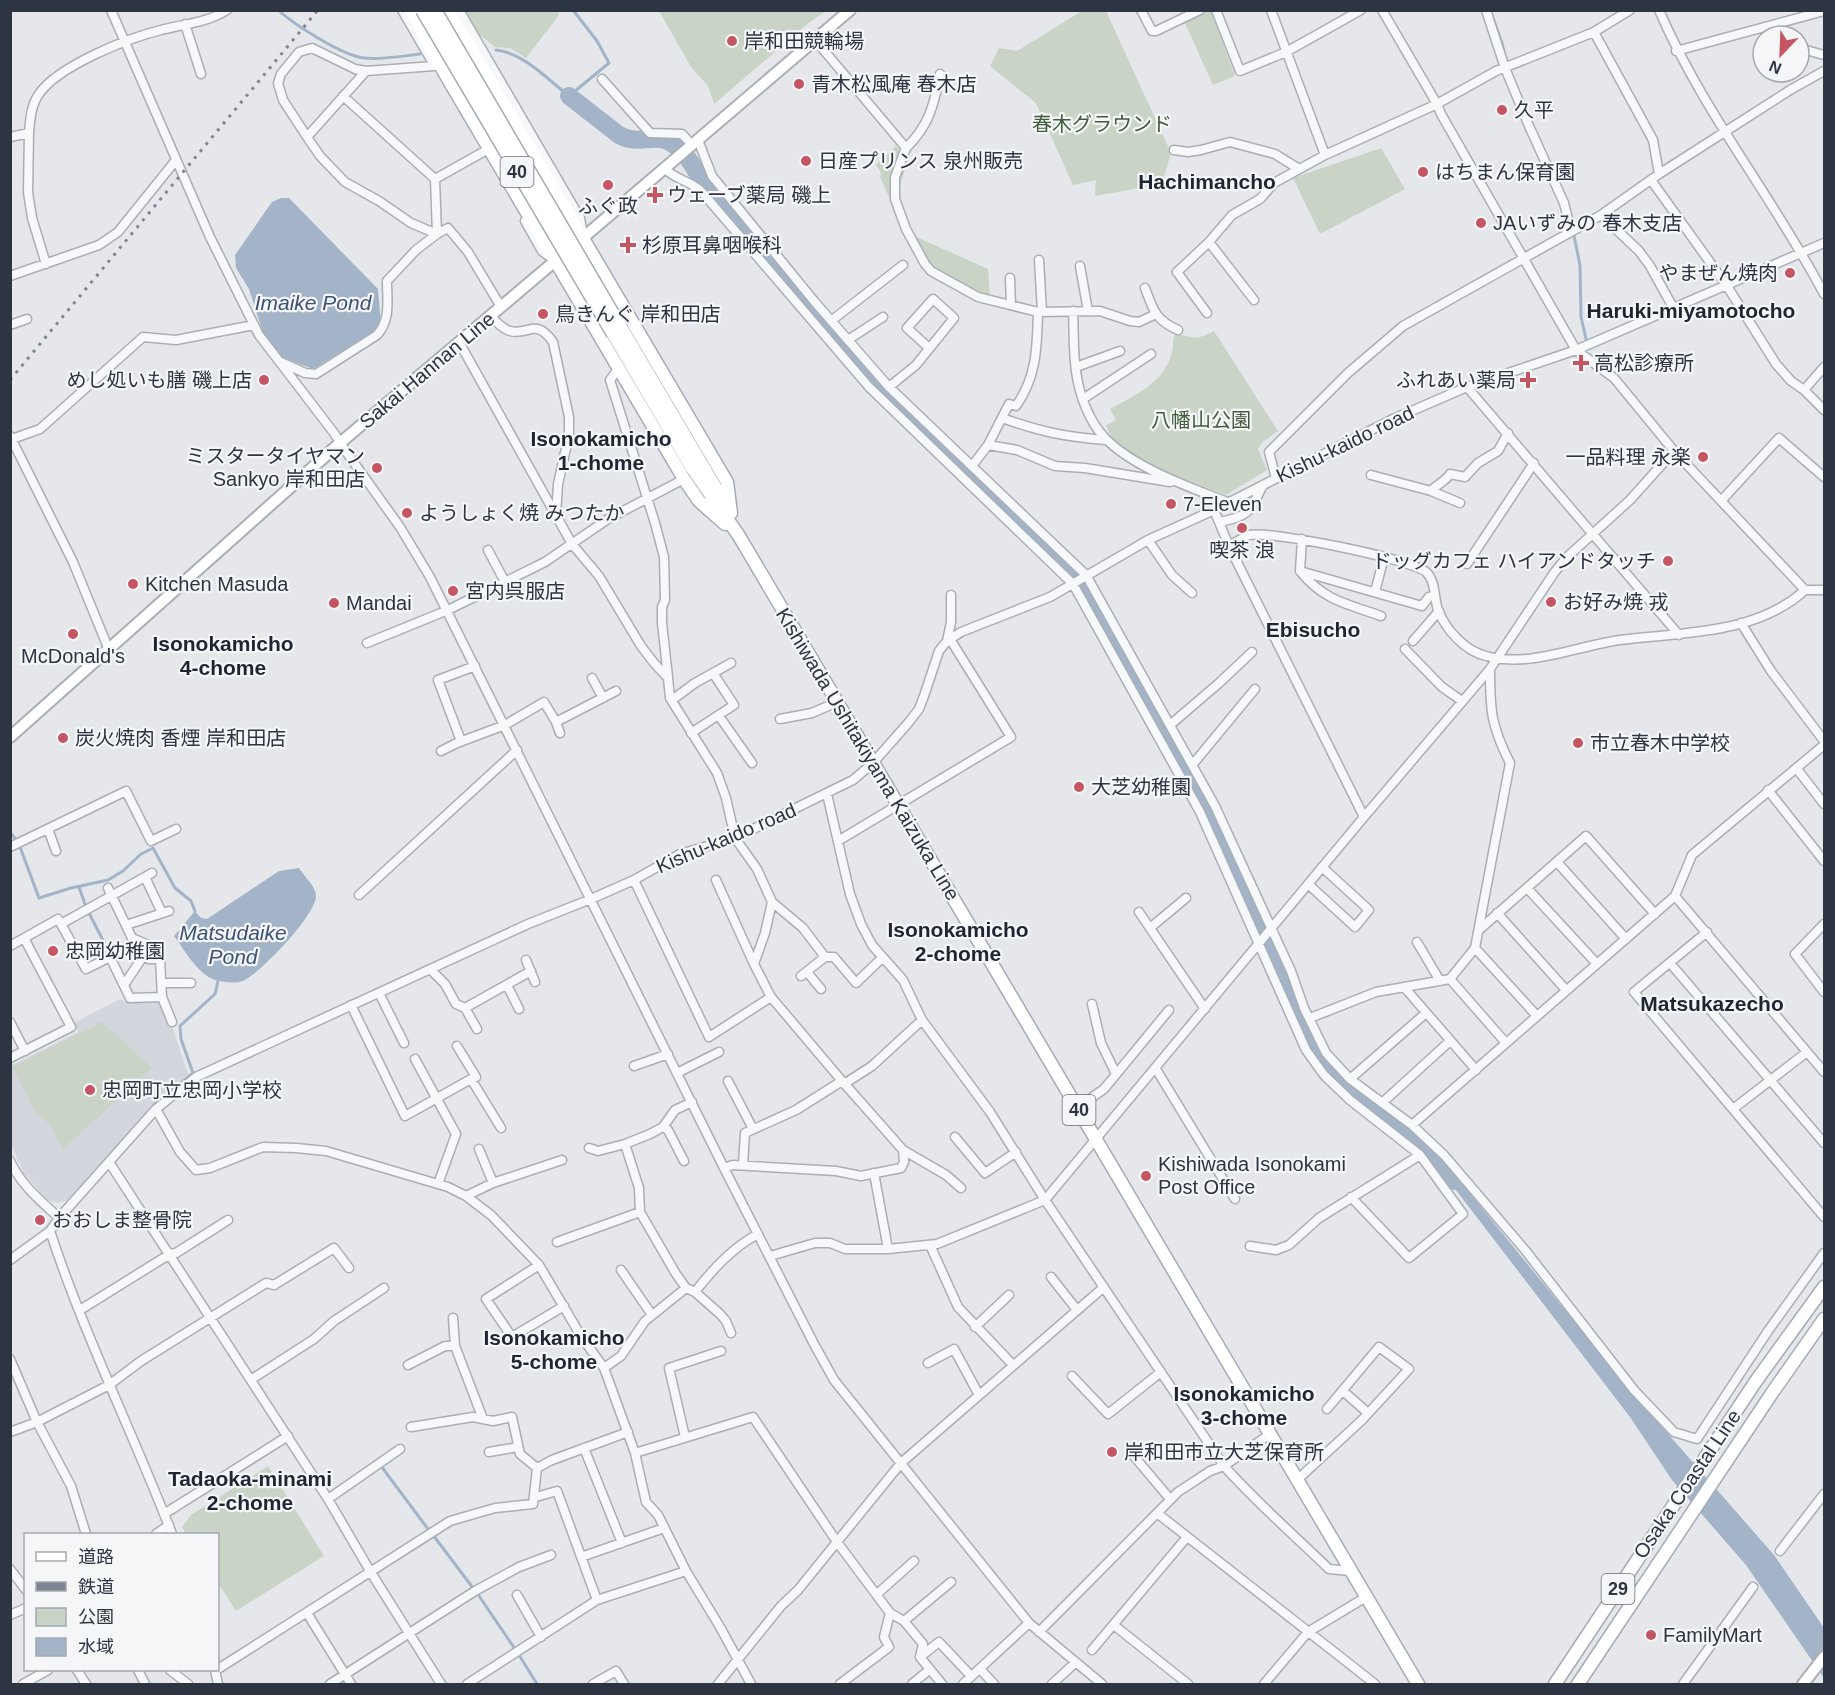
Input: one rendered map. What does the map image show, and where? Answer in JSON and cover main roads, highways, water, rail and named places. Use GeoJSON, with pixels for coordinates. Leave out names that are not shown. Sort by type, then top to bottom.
{"type":"FeatureCollection","features":[{"type":"Feature","properties":{"kind":"main road"},"geometry":{"type":"LineString","coordinates":[[410,10],[448,79],[684,479],[699,501],[739,536]]}},
{"type":"Feature","properties":{"kind":"main road","name":"Kishiwada Ushitakiyama Kaizuka Line"},"geometry":{"type":"LineString","coordinates":[[422,10],[731,513],[739,536]]}},
{"type":"Feature","properties":{"kind":"main road","name":"Kishiwada Ushitakiyama Kaizuka Line"},"geometry":{"type":"LineString","coordinates":[[435,10],[618,332],[690,465],[739,536],[1418,1684]]}},
{"type":"Feature","properties":{"kind":"main road"},"geometry":{"type":"LineString","coordinates":[[448,10],[727,482],[731,513]]}},
{"type":"Feature","properties":{"kind":"main road","name":"Sakai Hannan Line"},"geometry":{"type":"LineString","coordinates":[[10,738],[340,443],[850,10]]}},
{"type":"Feature","properties":{"kind":"main road","name":"Osaka Coastal Line"},"geometry":{"type":"LineString","coordinates":[[1555,1684],[1756,1381],[1824,1287]]}},
{"type":"Feature","properties":{"kind":"main road","name":"Osaka Coastal Line"},"geometry":{"type":"LineString","coordinates":[[1578,1684],[1693,1510],[1823,1322]]}},
{"type":"Feature","properties":{"kind":"main road"},"geometry":{"type":"LineString","coordinates":[[1803,1684],[1824,1657]]}},
{"type":"Feature","properties":{"kind":"water","name":"Imaike Pond"},"geometry":{"type":"Polygon","coordinates":[[[281,198],[289,198],[378,289],[381,323],[377,329],[313,369],[283,358],[263,333],[249,289],[236,268],[235,255],[272,202],[281,198]]]}},
{"type":"Feature","properties":{"kind":"water","name":"Matsudaike Pond"},"geometry":{"type":"Polygon","coordinates":[[[299,868],[312,885],[316,895],[308,915],[286,943],[261,968],[242,981],[234,983],[219,981],[205,975],[174,936],[195,911],[201,918],[207,919],[279,871],[299,868]]]}},
{"type":"Feature","properties":{"kind":"water"},"geometry":{"type":"Polygon","coordinates":[[[1442,1159],[1634,1395],[1774,1555],[1824,1628],[1824,1678],[1746,1565],[1672,1480],[1630,1417],[1436,1164],[1442,1159]]]}},
{"type":"Feature","properties":{"kind":"waterway"},"geometry":{"type":"LineString","coordinates":[[278,10],[319,38],[354,56],[378,58],[420,54]]}},
{"type":"Feature","properties":{"kind":"waterway"},"geometry":{"type":"LineString","coordinates":[[496,50],[526,61],[569,96],[609,63],[597,41],[573,10]]}},
{"type":"Feature","properties":{"kind":"waterway"},"geometry":{"type":"LineString","coordinates":[[1490,10],[1505,57]]}},
{"type":"Feature","properties":{"kind":"waterway"},"geometry":{"type":"LineString","coordinates":[[569,96],[625,138],[661,139],[679,149],[700,178],[878,387],[1074,572],[1083,584],[1194,787],[1250,897],[1313,1044],[1330,1071],[1353,1094],[1411,1138],[1455,1181]]}},
{"type":"Feature","properties":{"kind":"waterway"},"geometry":{"type":"LineString","coordinates":[[1574,236],[1580,265],[1581,317],[1586,339]]}},
{"type":"Feature","properties":{"kind":"waterway"},"geometry":{"type":"LineString","coordinates":[[10,832],[17,841]]}},
{"type":"Feature","properties":{"kind":"waterway"},"geometry":{"type":"LineString","coordinates":[[20,847],[39,898],[108,880],[123,871],[141,854],[153,848],[175,888],[191,901],[195,911]]}},
{"type":"Feature","properties":{"kind":"waterway"},"geometry":{"type":"LineString","coordinates":[[79,887],[86,907]]}},
{"type":"Feature","properties":{"kind":"waterway"},"geometry":{"type":"LineString","coordinates":[[89,913],[110,954]]}},
{"type":"Feature","properties":{"kind":"waterway"},"geometry":{"type":"LineString","coordinates":[[154,1105],[193,1073],[181,1039],[180,1026],[215,994],[218,981]]}},
{"type":"Feature","properties":{"kind":"waterway"},"geometry":{"type":"LineString","coordinates":[[381,1466],[428,1529]]}},
{"type":"Feature","properties":{"kind":"waterway"},"geometry":{"type":"LineString","coordinates":[[433,1535],[473,1588]]}},
{"type":"Feature","properties":{"kind":"waterway"},"geometry":{"type":"LineString","coordinates":[[477,1593],[515,1649]]}},
{"type":"Feature","properties":{"kind":"waterway"},"geometry":{"type":"LineString","coordinates":[[519,1655],[537,1684]]}},
{"type":"Feature","properties":{"kind":"railway"},"geometry":{"type":"LineString","coordinates":[[10,380],[318,10]]}},
{"type":"Feature","properties":{"kind":"place","name":"岸和田競輪場"},"geometry":{"type":"Point","coordinates":[732,41]}},
{"type":"Feature","properties":{"kind":"place","name":"青木松風庵 春木店"},"geometry":{"type":"Point","coordinates":[799,84]}},
{"type":"Feature","properties":{"kind":"place","name":"久平"},"geometry":{"type":"Point","coordinates":[1502,110]}},
{"type":"Feature","properties":{"kind":"place","name":"日産プリンス 泉州販売"},"geometry":{"type":"Point","coordinates":[806,161]}},
{"type":"Feature","properties":{"kind":"place","name":"はちまん保育園"},"geometry":{"type":"Point","coordinates":[1423,172]}},
{"type":"Feature","properties":{"kind":"place","name":"ふぐ政"},"geometry":{"type":"Point","coordinates":[608,185]}},
{"type":"Feature","properties":{"kind":"place","name":"ウェーブ薬局 磯上"},"geometry":{"type":"Point","coordinates":[655,195]}},
{"type":"Feature","properties":{"kind":"place","name":"JAいずみの 春木支店"},"geometry":{"type":"Point","coordinates":[1481,223]}},
{"type":"Feature","properties":{"kind":"place","name":"杉原耳鼻咽喉科"},"geometry":{"type":"Point","coordinates":[628,245]}},
{"type":"Feature","properties":{"kind":"place","name":"やまぜん焼肉"},"geometry":{"type":"Point","coordinates":[1790,273]}},
{"type":"Feature","properties":{"kind":"place","name":"鳥きんぐ 岸和田店"},"geometry":{"type":"Point","coordinates":[543,314]}},
{"type":"Feature","properties":{"kind":"place","name":"高松診療所"},"geometry":{"type":"Point","coordinates":[1581,363]}},
{"type":"Feature","properties":{"kind":"place","name":"めし処いも膳 磯上店"},"geometry":{"type":"Point","coordinates":[264,380]}},
{"type":"Feature","properties":{"kind":"place","name":"ふれあい薬局"},"geometry":{"type":"Point","coordinates":[1528,380]}},
{"type":"Feature","properties":{"kind":"place","name":"一品料理 永楽"},"geometry":{"type":"Point","coordinates":[1703,457]}},
{"type":"Feature","properties":{"kind":"place","name":"ミスタータイヤマン Sankyo 岸和田店"},"geometry":{"type":"Point","coordinates":[377,468]}},
{"type":"Feature","properties":{"kind":"place","name":"7-Eleven"},"geometry":{"type":"Point","coordinates":[1171,504]}},
{"type":"Feature","properties":{"kind":"place","name":"ようしょく焼 みつたか"},"geometry":{"type":"Point","coordinates":[407,513]}},
{"type":"Feature","properties":{"kind":"place","name":"喫茶 浪"},"geometry":{"type":"Point","coordinates":[1242,528]}},
{"type":"Feature","properties":{"kind":"place","name":"ドッグカフェ ハイアンドタッチ"},"geometry":{"type":"Point","coordinates":[1668,561]}},
{"type":"Feature","properties":{"kind":"place","name":"Kitchen Masuda"},"geometry":{"type":"Point","coordinates":[133,584]}},
{"type":"Feature","properties":{"kind":"place","name":"宮内呉服店"},"geometry":{"type":"Point","coordinates":[453,591]}},
{"type":"Feature","properties":{"kind":"place","name":"お好み焼 戎"},"geometry":{"type":"Point","coordinates":[1551,602]}},
{"type":"Feature","properties":{"kind":"place","name":"Mandai"},"geometry":{"type":"Point","coordinates":[334,603]}},
{"type":"Feature","properties":{"kind":"place","name":"McDonald's"},"geometry":{"type":"Point","coordinates":[73,634]}},
{"type":"Feature","properties":{"kind":"place","name":"炭火焼肉 香煙 岸和田店"},"geometry":{"type":"Point","coordinates":[63,738]}},
{"type":"Feature","properties":{"kind":"place","name":"市立春木中学校"},"geometry":{"type":"Point","coordinates":[1578,743]}},
{"type":"Feature","properties":{"kind":"place","name":"大芝幼稚園"},"geometry":{"type":"Point","coordinates":[1079,787]}},
{"type":"Feature","properties":{"kind":"place","name":"忠岡幼稚園"},"geometry":{"type":"Point","coordinates":[53,951]}},
{"type":"Feature","properties":{"kind":"place","name":"忠岡町立忠岡小学校"},"geometry":{"type":"Point","coordinates":[90,1090]}},
{"type":"Feature","properties":{"kind":"place","name":"Kishiwada Isonokami Post Office"},"geometry":{"type":"Point","coordinates":[1146,1176]}},
{"type":"Feature","properties":{"kind":"place","name":"おおしま整骨院"},"geometry":{"type":"Point","coordinates":[40,1220]}},
{"type":"Feature","properties":{"kind":"place","name":"岸和田市立大芝保育所"},"geometry":{"type":"Point","coordinates":[1112,1452]}},
{"type":"Feature","properties":{"kind":"place","name":"FamilyMart"},"geometry":{"type":"Point","coordinates":[1651,1635]}},
{"type":"Feature","properties":{"kind":"district","name":"Hachimancho"},"geometry":{"type":"Point","coordinates":[1207,182]}},
{"type":"Feature","properties":{"kind":"district","name":"Haruki-miyamotocho"},"geometry":{"type":"Point","coordinates":[1691,311]}},
{"type":"Feature","properties":{"kind":"district","name":"Isonokamicho 1-chome"},"geometry":{"type":"Point","coordinates":[601,451]}},
{"type":"Feature","properties":{"kind":"district","name":"Ebisucho"},"geometry":{"type":"Point","coordinates":[1313,630]}},
{"type":"Feature","properties":{"kind":"district","name":"Isonokamicho 4-chome"},"geometry":{"type":"Point","coordinates":[223,656]}},
{"type":"Feature","properties":{"kind":"district","name":"Isonokamicho 2-chome"},"geometry":{"type":"Point","coordinates":[958,942]}},
{"type":"Feature","properties":{"kind":"district","name":"Matsukazecho"},"geometry":{"type":"Point","coordinates":[1712,1004]}},
{"type":"Feature","properties":{"kind":"district","name":"Isonokamicho 5-chome"},"geometry":{"type":"Point","coordinates":[554,1350]}},
{"type":"Feature","properties":{"kind":"district","name":"Isonokamicho 3-chome"},"geometry":{"type":"Point","coordinates":[1244,1406]}},
{"type":"Feature","properties":{"kind":"district","name":"Tadaoka-minami 2-chome"},"geometry":{"type":"Point","coordinates":[250,1491]}},
{"type":"Feature","properties":{"kind":"park label","name":"春木グラウンド"},"geometry":{"type":"Point","coordinates":[1102,124]}},
{"type":"Feature","properties":{"kind":"park label","name":"八幡山公園"},"geometry":{"type":"Point","coordinates":[1201,420]}}]}
